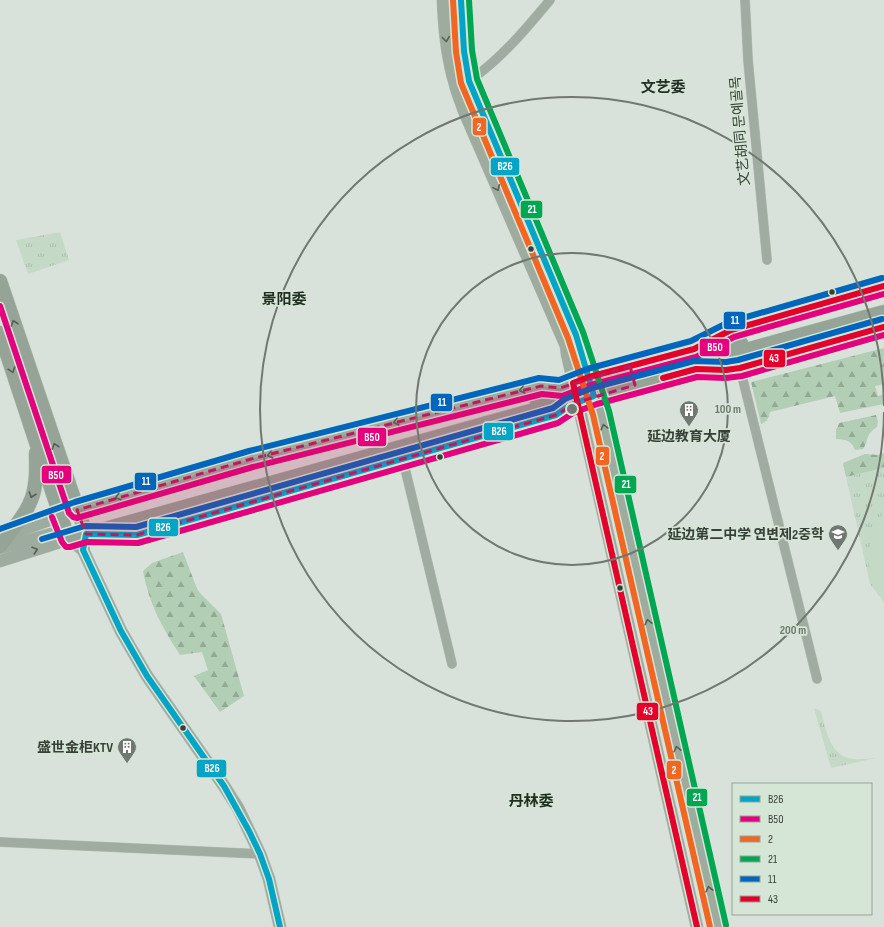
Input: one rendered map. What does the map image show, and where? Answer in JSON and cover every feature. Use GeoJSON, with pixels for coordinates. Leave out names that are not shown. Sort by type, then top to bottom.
{"type":"FeatureCollection","features":[{"type":"Feature","properties":{"kind":"main road"},"geometry":{"type":"LineString","coordinates":[[443,0],[446,38],[450,66],[455,84],[474,135],[566,346],[567,386],[573,404],[697,927]]}},
{"type":"Feature","properties":{"kind":"main road"},"geometry":{"type":"LineString","coordinates":[[461,0],[462,36],[469,81],[576,335],[594,396],[601,413],[718,927]]}},
{"type":"Feature","properties":{"kind":"main road"},"geometry":{"type":"LineString","coordinates":[[0,281],[84,530],[83,550]]}},
{"type":"Feature","properties":{"kind":"main road"},"geometry":{"type":"LineString","coordinates":[[694,349],[731,330],[884,286]]}},
{"type":"Feature","properties":{"kind":"main road"},"geometry":{"type":"LineString","coordinates":[[84,530],[551,398],[567,386],[589,377],[694,349],[734,345],[884,302]]}},
{"type":"Feature","properties":{"kind":"main road"},"geometry":{"type":"LineString","coordinates":[[696,370],[712,359],[884,312]]}},
{"type":"Feature","properties":{"kind":"main road"},"geometry":{"type":"LineString","coordinates":[[84,530],[137,535],[556,415],[573,404],[594,396],[696,370],[726,370],[740,368],[884,327]]}},
{"type":"Feature","properties":{"kind":"main road"},"geometry":{"type":"LineString","coordinates":[[0,333],[60,515],[68,534],[83,550],[118,625],[147,676],[238,808],[260,854],[269,879],[280,927]]}},
{"type":"Feature","properties":{"kind":"main road"},"geometry":{"type":"LineString","coordinates":[[630,366],[635,385]]}},
{"type":"Feature","properties":{"kind":"main road"},"geometry":{"type":"LineString","coordinates":[[2,541],[60,515],[250,460],[541,386],[567,386]]}},
{"type":"Feature","properties":{"kind":"main road"},"geometry":{"type":"LineString","coordinates":[[0,561],[68,534],[552,405],[573,404]]}},
{"type":"Feature","properties":{"kind":"main road"},"geometry":{"type":"LineString","coordinates":[[2,541],[21,519],[33,494],[36,485],[36,442]]}},
{"type":"Feature","properties":{"kind":"main road"},"geometry":{"type":"LineString","coordinates":[[2,541],[68,534]]}},
{"type":"Feature","properties":{"kind":"street"},"geometry":{"type":"LineString","coordinates":[[469,81],[484,71],[524,31],[550,0]]}},
{"type":"Feature","properties":{"kind":"street","name":"文艺胡同 문예골목"},"geometry":{"type":"LineString","coordinates":[[745,0],[748,60],[766,260]]}},
{"type":"Feature","properties":{"kind":"street"},"geometry":{"type":"LineString","coordinates":[[740,368],[816,679]]}},
{"type":"Feature","properties":{"kind":"street"},"geometry":{"type":"LineString","coordinates":[[403,460],[452,664]]}},
{"type":"Feature","properties":{"kind":"street"},"geometry":{"type":"LineString","coordinates":[[0,842],[260,854]]}},
{"type":"Feature","properties":{"kind":"highlighted area"},"geometry":{"type":"Polygon","coordinates":[[[630,366],[635,385],[578,402],[556,415],[137,535],[86,534],[77,510],[251,459],[541,386],[560,388],[630,366]]]}},
{"type":"Feature","properties":{"kind":"green space"},"geometry":{"type":"Polygon","coordinates":[[[60,232],[69,260],[28,274],[16,240],[60,232]]]}},
{"type":"Feature","properties":{"kind":"green space"},"geometry":{"type":"Polygon","coordinates":[[[884,348],[884,384],[875,386],[878,396],[884,394],[884,404],[840,413],[835,396],[770,412],[767,420],[761,424],[751,382],[884,348]]]}},
{"type":"Feature","properties":{"kind":"green space"},"geometry":{"type":"Polygon","coordinates":[[[876,415],[878,422],[877,427],[870,433],[863,449],[855,450],[852,444],[848,441],[836,439],[836,430],[839,423],[876,415]]]}},
{"type":"Feature","properties":{"kind":"green space"},"geometry":{"type":"Polygon","coordinates":[[[884,453],[884,468],[846,477],[843,463],[865,454],[879,455],[884,453]]]}},
{"type":"Feature","properties":{"kind":"green space"},"geometry":{"type":"Polygon","coordinates":[[[884,468],[884,602],[870,584],[846,477],[884,468]]]}},
{"type":"Feature","properties":{"kind":"green space"},"geometry":{"type":"Polygon","coordinates":[[[884,512],[884,602],[872,580],[869,569],[869,557],[873,534],[877,523],[884,512]]]}},
{"type":"Feature","properties":{"kind":"green space"},"geometry":{"type":"Polygon","coordinates":[[[183,552],[199,592],[221,614],[244,696],[220,712],[194,676],[208,670],[202,652],[180,655],[167,635],[157,615],[149,594],[143,571],[152,563],[183,552]]]}},
{"type":"Feature","properties":{"kind":"green space"},"geometry":{"type":"Polygon","coordinates":[[[814,708],[821,711],[830,741],[839,753],[854,759],[876,758],[831,768],[814,708]]]}},
{"type":"Feature","properties":{"kind":"transit line","name":"2"},"geometry":{"type":"LineString","coordinates":[[453,0],[456,52],[461,83],[568,338],[593,415],[710,927]]}},
{"type":"Feature","properties":{"kind":"transit line","name":"B26"},"geometry":{"type":"LineString","coordinates":[[280,927],[269,879],[260,854],[249,831],[224,786],[147,676],[121,631],[83,550],[86,534],[137,535],[556,415],[569,406],[594,396],[576,335],[469,81],[464,51],[461,0]]}},
{"type":"Feature","properties":{"kind":"transit line","name":"21"},"geometry":{"type":"LineString","coordinates":[[469,0],[472,50],[477,79],[583,332],[609,411],[726,925]]}},
{"type":"Feature","properties":{"kind":"transit line","name":"11"},"geometry":{"type":"LineString","coordinates":[[0,529],[75,502],[249,451],[539,378],[559,380],[587,369],[691,341],[729,322],[882,278]]}},
{"type":"Feature","properties":{"kind":"transit line","name":"43"},"geometry":{"type":"LineString","coordinates":[[697,927],[573,383],[589,377],[694,349],[731,330],[884,286]]}},
{"type":"Feature","properties":{"kind":"transit line","name":"B50"},"geometry":{"type":"LineString","coordinates":[[0,306],[69,513],[73,517],[77,518],[253,467],[542,394],[562,396],[591,385],[696,357],[734,337],[884,294]]}},
{"type":"Feature","properties":{"kind":"transit line","name":"11"},"geometry":{"type":"LineString","coordinates":[[42,539],[85,526],[136,527],[553,408],[565,399],[592,388],[694,361],[726,362],[738,360],[882,319]]}},
{"type":"Feature","properties":{"kind":"transit line","name":"43"},"geometry":{"type":"LineString","coordinates":[[663,378],[696,369],[726,370],[740,368],[884,327]]}},
{"type":"Feature","properties":{"kind":"transit line","name":"B50"},"geometry":{"type":"LineString","coordinates":[[52,517],[62,542],[66,547],[87,542],[138,543],[558,423],[573,413],[597,404],[697,377],[726,378],[742,376],[884,335]]}},
{"type":"Feature","properties":{"kind":"place","name":"延边教育大厦"},"geometry":{"type":"Point","coordinates":[689,427]}},
{"type":"Feature","properties":{"kind":"place","name":"延边第二中学 연변제2중학"},"geometry":{"type":"Point","coordinates":[838,551]}},
{"type":"Feature","properties":{"kind":"place","name":"盛世金柜KTV"},"geometry":{"type":"Point","coordinates":[127,764]}},
{"type":"Feature","properties":{"kind":"district","name":"文艺委"},"geometry":{"type":"Point","coordinates":[663,87]}},
{"type":"Feature","properties":{"kind":"district","name":"景阳委"},"geometry":{"type":"Point","coordinates":[284,299]}},
{"type":"Feature","properties":{"kind":"district","name":"丹林委"},"geometry":{"type":"Point","coordinates":[531,801]}}]}
